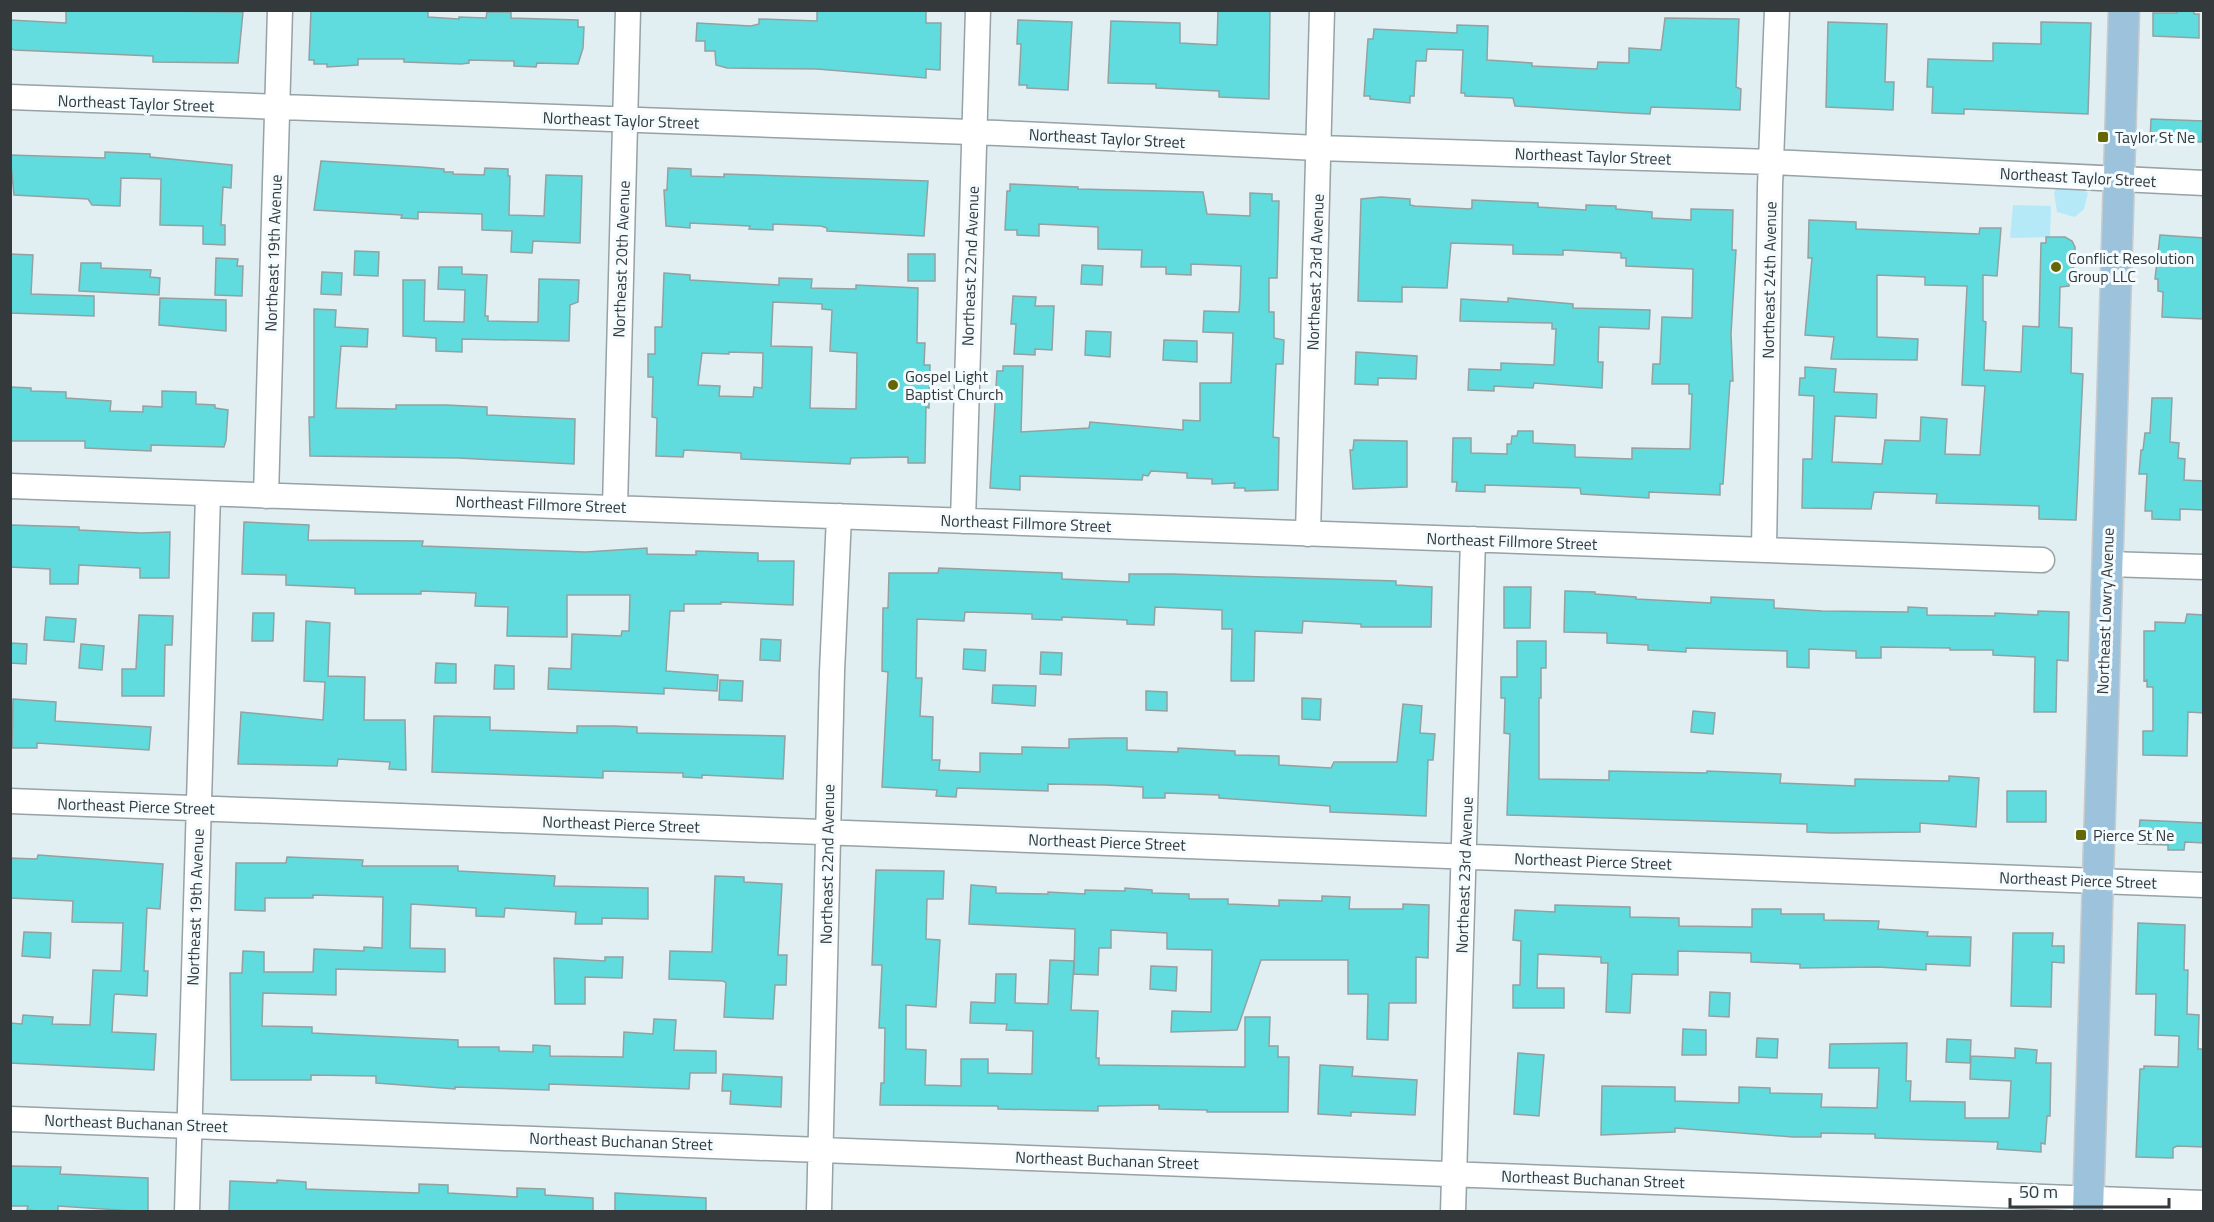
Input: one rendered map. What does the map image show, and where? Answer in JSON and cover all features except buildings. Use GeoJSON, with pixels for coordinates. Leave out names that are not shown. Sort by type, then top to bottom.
{"type":"FeatureCollection","features":[{"type":"Feature","properties":{"kind":"main road","name":"Northeast Lowry Avenue"},"geometry":{"type":"LineString","coordinates":[[2088,1205],[2124,10]]}},
{"type":"Feature","properties":{"kind":"street","name":"Northeast 19th Avenue"},"geometry":{"type":"LineString","coordinates":[[266,496],[280,10]]}},
{"type":"Feature","properties":{"kind":"street","name":"Northeast 20th Avenue"},"geometry":{"type":"LineString","coordinates":[[615,507],[628,10]]}},
{"type":"Feature","properties":{"kind":"street","name":"Northeast 22nd Avenue"},"geometry":{"type":"LineString","coordinates":[[963,521],[978,10]]}},
{"type":"Feature","properties":{"kind":"street","name":"Northeast 23rd Avenue"},"geometry":{"type":"LineString","coordinates":[[1308,534],[1322,10]]}},
{"type":"Feature","properties":{"kind":"street","name":"Northeast 24th Avenue"},"geometry":{"type":"LineString","coordinates":[[1764,550],[1777,10]]}},
{"type":"Feature","properties":{"kind":"street","name":"Northeast Taylor Street"},"geometry":{"type":"LineString","coordinates":[[10,98],[974,132],[1318,148],[1772,162],[2204,183]]}},
{"type":"Feature","properties":{"kind":"street","name":"Northeast Fillmore Street"},"geometry":{"type":"LineString","coordinates":[[10,486],[2042,560]]}},
{"type":"Feature","properties":{"kind":"street","name":"Northeast 19th Avenue"},"geometry":{"type":"LineString","coordinates":[[187,1212],[197,808],[208,494]]}},
{"type":"Feature","properties":{"kind":"street","name":"Northeast 22nd Avenue"},"geometry":{"type":"LineString","coordinates":[[819,1212],[828,832],[839,516]]}},
{"type":"Feature","properties":{"kind":"street","name":"Northeast 23rd Avenue"},"geometry":{"type":"LineString","coordinates":[[1453,1212],[1473,539]]}},
{"type":"Feature","properties":{"kind":"street"},"geometry":{"type":"LineString","coordinates":[[2107,564],[2204,567]]}},
{"type":"Feature","properties":{"kind":"street","name":"Northeast Pierce Street"},"geometry":{"type":"LineString","coordinates":[[10,801],[2204,885]]}},
{"type":"Feature","properties":{"kind":"street","name":"Northeast Buchanan Street"},"geometry":{"type":"LineString","coordinates":[[10,1119],[822,1148],[1454,1174],[2088,1205],[2204,1203]]}},
{"type":"Feature","properties":{"kind":"shaded area"},"geometry":{"type":"Polygon","coordinates":[[[2058,183],[2076,185],[2088,193],[2084,209],[2075,217],[2057,212],[2054,193],[2058,183]]]}},
{"type":"Feature","properties":{"kind":"shaded area"},"geometry":{"type":"Polygon","coordinates":[[[2013,205],[2051,206],[2050,237],[2010,238],[2013,205]]]}},
{"type":"Feature","properties":{"kind":"place","name":"Taylor St Ne"},"geometry":{"type":"Point","coordinates":[2103,137]}},
{"type":"Feature","properties":{"kind":"place","name":"Conflict Resolution Group LLC"},"geometry":{"type":"Point","coordinates":[2056,267]}},
{"type":"Feature","properties":{"kind":"place","name":"Gospel Light Baptist Church"},"geometry":{"type":"Point","coordinates":[893,385]}},
{"type":"Feature","properties":{"kind":"place","name":"Pierce St Ne"},"geometry":{"type":"Point","coordinates":[2081,835]}}]}
